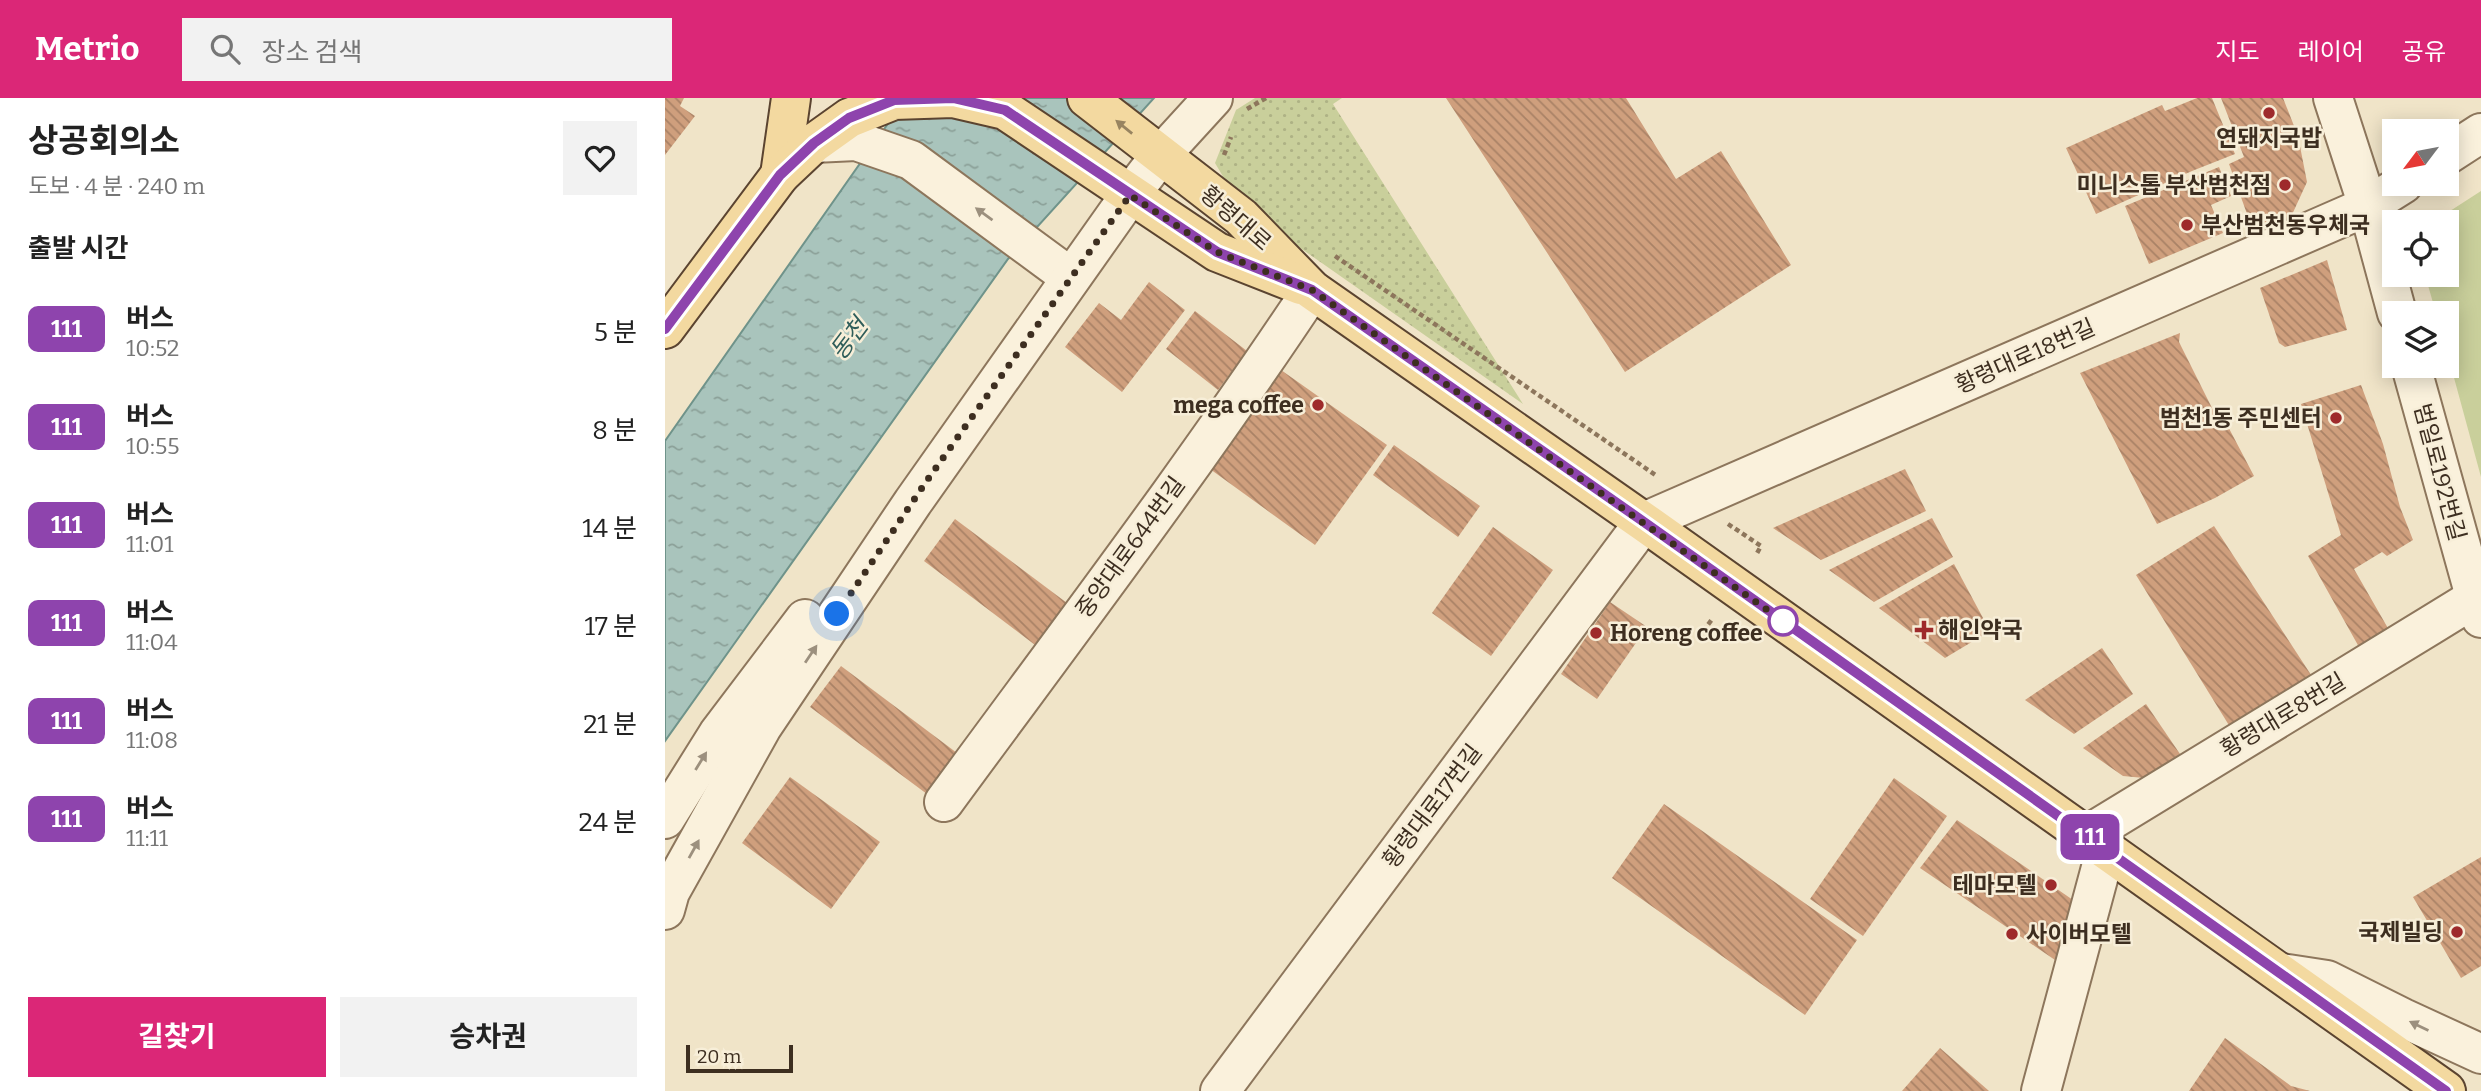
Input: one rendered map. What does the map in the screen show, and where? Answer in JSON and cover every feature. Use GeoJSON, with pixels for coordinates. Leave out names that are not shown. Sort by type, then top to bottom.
{"type":"FeatureCollection","features":[{"type":"Feature","properties":{"kind":"main road"},"geometry":{"type":"LineString","coordinates":[[780,175],[791,98]]}},
{"type":"Feature","properties":{"kind":"main road"},"geometry":{"type":"LineString","coordinates":[[665,329],[780,175],[814,143],[849,118],[894,100],[953,98],[1005,110],[1217,252],[1312,290]]}},
{"type":"Feature","properties":{"kind":"main road","name":"황령대로"},"geometry":{"type":"LineString","coordinates":[[1087,98],[1241,217],[1312,290],[2446,1091]]}},
{"type":"Feature","properties":{"kind":"street"},"geometry":{"type":"LineString","coordinates":[[665,910],[670,892],[762,727],[913,502],[1130,195],[1160,156],[1213,98]]}},
{"type":"Feature","properties":{"kind":"street"},"geometry":{"type":"LineString","coordinates":[[2333,98],[2368,206],[2393,301]]}},
{"type":"Feature","properties":{"kind":"street"},"geometry":{"type":"LineString","coordinates":[[2459,147],[2481,133]]}},
{"type":"Feature","properties":{"kind":"street"},"geometry":{"type":"LineString","coordinates":[[814,143],[856,141],[911,160],[1070,277]]}},
{"type":"Feature","properties":{"kind":"street","name":"황령대로18번길"},"geometry":{"type":"LineString","coordinates":[[1644,522],[2368,206],[2384,196]]}},
{"type":"Feature","properties":{"kind":"street","name":"중앙대로644번길"},"geometry":{"type":"LineString","coordinates":[[944,802],[1148,524],[1312,290]]}},
{"type":"Feature","properties":{"kind":"street","name":"범일로192번길"},"geometry":{"type":"LineString","coordinates":[[2414,378],[2479,605]]}},
{"type":"Feature","properties":{"kind":"street"},"geometry":{"type":"LineString","coordinates":[[665,819],[719,734],[820,600],[913,502]]}},
{"type":"Feature","properties":{"kind":"street","name":"황령대로17번길"},"geometry":{"type":"LineString","coordinates":[[1220,1091],[1644,522]]}},
{"type":"Feature","properties":{"kind":"street","name":"황령대로8번길"},"geometry":{"type":"LineString","coordinates":[[2096,842],[2479,605]]}},
{"type":"Feature","properties":{"kind":"street"},"geometry":{"type":"LineString","coordinates":[[2041,1091],[2096,842]]}},
{"type":"Feature","properties":{"kind":"street"},"geometry":{"type":"LineString","coordinates":[[2281,973],[2327,980],[2477,1054]]}},
{"type":"Feature","properties":{"kind":"green space"},"geometry":{"type":"Polygon","coordinates":[[[1255,98],[1342,98],[1333,104],[1523,404],[1269,226],[1234,195],[1215,163],[1236,110],[1255,98]]]}},
{"type":"Feature","properties":{"kind":"green space"},"geometry":{"type":"Polygon","coordinates":[[[2481,191],[2481,477],[2454,378],[2459,378],[2459,301],[2433,301],[2428,287],[2459,287],[2459,210],[2452,210],[2481,191]]]}},
{"type":"Feature","properties":{"kind":"water","name":"동천"},"geometry":{"type":"Polygon","coordinates":[[[906,98],[1154,98],[1008,259],[665,741],[665,441],[906,98]]]}},
{"type":"Feature","properties":{"kind":"building"},"geometry":{"type":"Polygon","coordinates":[[[665,98],[684,98],[680,106],[695,116],[665,155],[665,98]]]}},
{"type":"Feature","properties":{"kind":"building"},"geometry":{"type":"Polygon","coordinates":[[[1446,98],[1626,98],[1676,179],[1721,151],[1791,265],[1625,372],[1446,98]]]}},
{"type":"Feature","properties":{"kind":"building"},"geometry":{"type":"Polygon","coordinates":[[[2197,98],[2212,98],[2235,154],[2096,214],[2066,148],[2162,105],[2165,111],[2197,98]]]}},
{"type":"Feature","properties":{"kind":"building"},"geometry":{"type":"Polygon","coordinates":[[[2221,98],[2283,98],[2298,136],[2307,182],[2290,219],[2255,236],[2229,164],[2244,157],[2221,98]]]}},
{"type":"Feature","properties":{"kind":"building"},"geometry":{"type":"Polygon","coordinates":[[[2219,167],[2231,196],[2211,205],[2223,233],[2149,264],[2125,206],[2219,167]]]}},
{"type":"Feature","properties":{"kind":"building"},"geometry":{"type":"Polygon","coordinates":[[[2327,260],[2347,330],[2285,347],[2279,343],[2260,288],[2327,260]]]}},
{"type":"Feature","properties":{"kind":"building"},"geometry":{"type":"Polygon","coordinates":[[[1149,282],[1185,310],[1122,392],[1065,347],[1099,303],[1121,320],[1149,282]]]}},
{"type":"Feature","properties":{"kind":"building"},"geometry":{"type":"Polygon","coordinates":[[[1195,311],[1247,351],[1218,390],[1166,349],[1195,311]]]}},
{"type":"Feature","properties":{"kind":"building"},"geometry":{"type":"Polygon","coordinates":[[[2180,333],[2179,342],[2217,418],[2223,417],[2254,476],[2215,498],[2157,524],[2080,373],[2180,333]]]}},
{"type":"Feature","properties":{"kind":"building"},"geometry":{"type":"Polygon","coordinates":[[[1281,370],[1387,445],[1315,545],[1210,469],[1281,370]]]}},
{"type":"Feature","properties":{"kind":"building"},"geometry":{"type":"Polygon","coordinates":[[[2361,385],[2413,540],[2387,556],[2382,552],[2354,569],[2389,630],[2359,647],[2308,556],[2341,535],[2301,404],[2361,385]]]}},
{"type":"Feature","properties":{"kind":"building"},"geometry":{"type":"Polygon","coordinates":[[[1394,445],[1480,506],[1458,537],[1373,475],[1394,445]]]}},
{"type":"Feature","properties":{"kind":"building"},"geometry":{"type":"Polygon","coordinates":[[[1905,469],[1926,511],[1821,560],[1773,528],[1905,469]]]}},
{"type":"Feature","properties":{"kind":"building"},"geometry":{"type":"Polygon","coordinates":[[[1932,518],[1953,557],[1874,602],[1829,570],[1932,518]]]}},
{"type":"Feature","properties":{"kind":"building"},"geometry":{"type":"Polygon","coordinates":[[[955,519],[1071,606],[1039,648],[924,561],[955,519]]]}},
{"type":"Feature","properties":{"kind":"building"},"geometry":{"type":"Polygon","coordinates":[[[2214,526],[2317,684],[2235,735],[2136,575],[2214,526]]]}},
{"type":"Feature","properties":{"kind":"building"},"geometry":{"type":"Polygon","coordinates":[[[1493,527],[1553,570],[1491,656],[1432,613],[1493,527]]]}},
{"type":"Feature","properties":{"kind":"building"},"geometry":{"type":"Polygon","coordinates":[[[1954,564],[1990,631],[1945,658],[1879,608],[1954,564]]]}},
{"type":"Feature","properties":{"kind":"building"},"geometry":{"type":"Polygon","coordinates":[[[1610,602],[1647,627],[1597,699],[1561,674],[1610,602]]]}},
{"type":"Feature","properties":{"kind":"building"},"geometry":{"type":"Polygon","coordinates":[[[2102,648],[2133,694],[2074,734],[2025,700],[2102,648]]]}},
{"type":"Feature","properties":{"kind":"building"},"geometry":{"type":"Polygon","coordinates":[[[841,666],[965,759],[935,800],[810,707],[841,666]]]}},
{"type":"Feature","properties":{"kind":"building"},"geometry":{"type":"Polygon","coordinates":[[[2146,704],[2180,754],[2144,778],[2123,776],[2083,748],[2146,704]]]}},
{"type":"Feature","properties":{"kind":"building"},"geometry":{"type":"Polygon","coordinates":[[[790,777],[880,842],[831,909],[742,843],[790,777]]]}},
{"type":"Feature","properties":{"kind":"building"},"geometry":{"type":"Polygon","coordinates":[[[1894,778],[1947,816],[1863,936],[1810,899],[1894,778]]]}},
{"type":"Feature","properties":{"kind":"building"},"geometry":{"type":"Polygon","coordinates":[[[1664,804],[1857,940],[1805,1015],[1612,878],[1664,804]]]}},
{"type":"Feature","properties":{"kind":"building"},"geometry":{"type":"Polygon","coordinates":[[[1957,820],[2073,900],[2055,960],[1920,868],[1957,820]]]}},
{"type":"Feature","properties":{"kind":"building","name":"국제빌딩"},"geometry":{"type":"Polygon","coordinates":[[[2481,857],[2481,966],[2461,978],[2413,897],[2481,857]]]}},
{"type":"Feature","properties":{"kind":"building"},"geometry":{"type":"Polygon","coordinates":[[[2225,1038],[2291,1086],[2310,1091],[2189,1091],[2225,1038]]]}},
{"type":"Feature","properties":{"kind":"building"},"geometry":{"type":"Polygon","coordinates":[[[1940,1048],[1989,1091],[1902,1091],[1940,1048]]]}},
{"type":"Feature","properties":{"kind":"bus line","name":"111"},"geometry":{"type":"LineString","coordinates":[[665,329],[780,175],[814,143],[849,118],[894,100],[953,98],[1005,110],[1217,252],[1312,290],[2446,1091]]}},
{"type":"Feature","properties":{"kind":"place","name":"연돼지국밥"},"geometry":{"type":"Point","coordinates":[2269,113]}},
{"type":"Feature","properties":{"kind":"place","name":"미니스톱 부산범천점"},"geometry":{"type":"Point","coordinates":[2285,185]}},
{"type":"Feature","properties":{"kind":"place","name":"부산범천동우체국"},"geometry":{"type":"Point","coordinates":[2187,225]}},
{"type":"Feature","properties":{"kind":"place","name":"mega coffee"},"geometry":{"type":"Point","coordinates":[1318,405]}},
{"type":"Feature","properties":{"kind":"place","name":"범천1동 주민센터"},"geometry":{"type":"Point","coordinates":[2336,418]}},
{"type":"Feature","properties":{"kind":"place","name":"해인약국"},"geometry":{"type":"Point","coordinates":[1924,630]}},
{"type":"Feature","properties":{"kind":"place","name":"Horeng coffee"},"geometry":{"type":"Point","coordinates":[1596,633]}},
{"type":"Feature","properties":{"kind":"place","name":"테마모텔"},"geometry":{"type":"Point","coordinates":[2051,885]}},
{"type":"Feature","properties":{"kind":"place","name":"국제빌딩"},"geometry":{"type":"Point","coordinates":[2457,932]}},
{"type":"Feature","properties":{"kind":"place","name":"사이버모텔"},"geometry":{"type":"Point","coordinates":[2012,934]}},
{"type":"Feature","properties":{"kind":"route"},"geometry":{"type":"LineString","coordinates":[[837,614],[928,479],[1130,195],[1217,252],[1312,290],[1783,621]]}}]}
